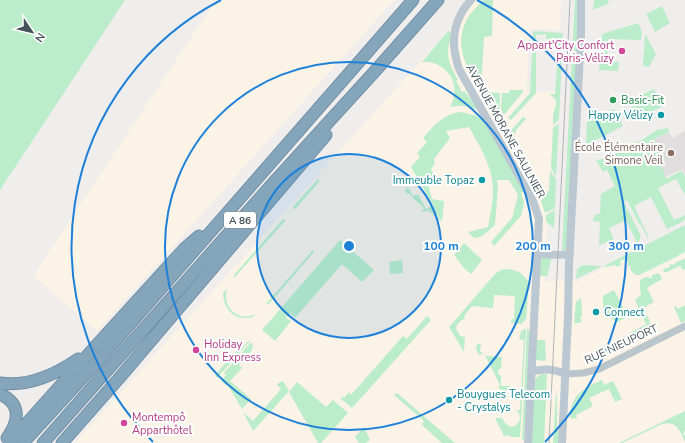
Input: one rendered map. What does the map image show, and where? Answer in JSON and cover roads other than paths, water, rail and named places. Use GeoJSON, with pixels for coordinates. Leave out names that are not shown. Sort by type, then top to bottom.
{"type":"FeatureCollection","features":[{"type":"Feature","properties":{"kind":"highway","name":"A 86"},"geometry":{"type":"LineString","coordinates":[[23,443],[96,363],[413,0]]}},
{"type":"Feature","properties":{"kind":"highway","name":"A 86"},"geometry":{"type":"LineString","coordinates":[[43,443],[273,183],[438,0]]}},
{"type":"Feature","properties":{"kind":"highway"},"geometry":{"type":"LineString","coordinates":[[62,443],[166,324],[354,101],[376,70]]}},
{"type":"Feature","properties":{"kind":"highway"},"geometry":{"type":"LineString","coordinates":[[9,443],[184,249],[233,206]]}},
{"type":"Feature","properties":{"kind":"highway"},"geometry":{"type":"LineString","coordinates":[[70,443],[158,342],[166,324]]}},
{"type":"Feature","properties":{"kind":"highway"},"geometry":{"type":"LineString","coordinates":[[0,383],[8,384],[28,382],[44,378],[67,367],[93,349]]}},
{"type":"Feature","properties":{"kind":"highway"},"geometry":{"type":"LineString","coordinates":[[0,394],[7,397],[13,403],[16,412],[15,424],[3,443]]}},
{"type":"Feature","properties":{"kind":"main road","name":"AVENUE MORANE SAULNIER"},"geometry":{"type":"LineString","coordinates":[[471,0],[460,15],[455,28],[453,44],[455,58],[459,69],[533,201],[539,219],[528,443]]}},
{"type":"Feature","properties":{"kind":"main road"},"geometry":{"type":"LineString","coordinates":[[562,443],[582,0]]}},
{"type":"Feature","properties":{"kind":"main road"},"geometry":{"type":"LineString","coordinates":[[537,253],[560,255],[570,253]]}},
{"type":"Feature","properties":{"kind":"main road"},"geometry":{"type":"LineString","coordinates":[[531,372],[537,370],[555,370],[565,374]]}},
{"type":"Feature","properties":{"kind":"street","name":"RUE NIEUPORT"},"geometry":{"type":"LineString","coordinates":[[565,374],[584,374],[599,369],[685,326]]}},
{"type":"Feature","properties":{"kind":"tram line"},"geometry":{"type":"LineString","coordinates":[[549,443],[570,0]]}},
{"type":"Feature","properties":{"kind":"place","name":"Appart'City Confort Paris-Vélizy"},"geometry":{"type":"Point","coordinates":[622,51]}},
{"type":"Feature","properties":{"kind":"place","name":"Basic-Fit"},"geometry":{"type":"Point","coordinates":[613,100]}},
{"type":"Feature","properties":{"kind":"place","name":"Happy Vélizy"},"geometry":{"type":"Point","coordinates":[661,115]}},
{"type":"Feature","properties":{"kind":"place","name":"École Élémentaire Simone Veil"},"geometry":{"type":"Point","coordinates":[671,153]}},
{"type":"Feature","properties":{"kind":"place","name":"Immeuble Topaz"},"geometry":{"type":"Point","coordinates":[482,180]}},
{"type":"Feature","properties":{"kind":"place","name":"Connect"},"geometry":{"type":"Point","coordinates":[596,312]}},
{"type":"Feature","properties":{"kind":"place","name":"Holiday Inn Express"},"geometry":{"type":"Point","coordinates":[196,350]}},
{"type":"Feature","properties":{"kind":"place","name":"Bouygues Telecom - Crystalys"},"geometry":{"type":"Point","coordinates":[449,400]}},
{"type":"Feature","properties":{"kind":"place","name":"Montempô Apparthôtel"},"geometry":{"type":"Point","coordinates":[124,423]}}]}
